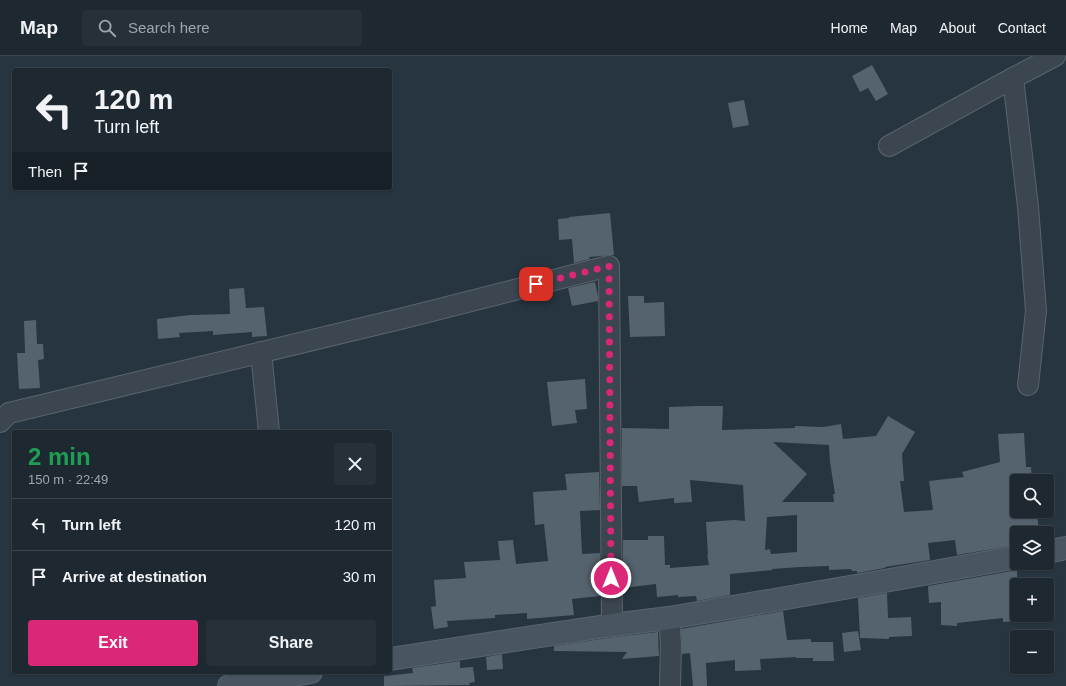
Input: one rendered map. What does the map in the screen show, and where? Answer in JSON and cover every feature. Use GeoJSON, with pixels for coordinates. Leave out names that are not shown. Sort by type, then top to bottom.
{"type":"FeatureCollection","features":[{"type":"Feature","properties":{"kind":"street"},"geometry":{"type":"LineString","coordinates":[[889,146],[1056,56]]}},
{"type":"Feature","properties":{"kind":"street"},"geometry":{"type":"LineString","coordinates":[[1013,78],[1028,207],[1036,311],[1028,385]]}},
{"type":"Feature","properties":{"kind":"street"},"geometry":{"type":"LineString","coordinates":[[0,422],[9,412],[404,318],[609,266],[612,625]]}},
{"type":"Feature","properties":{"kind":"street"},"geometry":{"type":"LineString","coordinates":[[261,352],[268,430]]}},
{"type":"Feature","properties":{"kind":"street"},"geometry":{"type":"LineString","coordinates":[[1054,551],[1066,548]]}},
{"type":"Feature","properties":{"kind":"street"},"geometry":{"type":"LineString","coordinates":[[392,659],[612,625],[669,618],[1010,558]]}},
{"type":"Feature","properties":{"kind":"street"},"geometry":{"type":"LineString","coordinates":[[669,618],[671,645],[670,686]]}},
{"type":"Feature","properties":{"kind":"street"},"geometry":{"type":"LineString","coordinates":[[229,686],[272,675],[285,674]]}},
{"type":"Feature","properties":{"kind":"building"},"geometry":{"type":"Polygon","coordinates":[[[872,65],[888,94],[876,101],[868,88],[860,92],[852,76],[872,65]]]}},
{"type":"Feature","properties":{"kind":"building"},"geometry":{"type":"Polygon","coordinates":[[[744,100],[749,125],[733,128],[728,103],[744,100]]]}},
{"type":"Feature","properties":{"kind":"building"},"geometry":{"type":"Polygon","coordinates":[[[610,213],[614,255],[589,257],[590,259],[574,263],[572,239],[559,240],[558,219],[610,213]]]}},
{"type":"Feature","properties":{"kind":"building"},"geometry":{"type":"Polygon","coordinates":[[[595,282],[598,301],[572,306],[568,288],[595,282]]]}},
{"type":"Feature","properties":{"kind":"building"},"geometry":{"type":"Polygon","coordinates":[[[244,288],[246,308],[264,307],[267,336],[252,337],[252,332],[213,335],[213,331],[179,333],[180,337],[158,339],[157,319],[190,315],[230,314],[229,289],[244,288]]]}},
{"type":"Feature","properties":{"kind":"building"},"geometry":{"type":"Polygon","coordinates":[[[628,296],[644,296],[644,303],[664,302],[665,336],[630,337],[628,296]]]}},
{"type":"Feature","properties":{"kind":"building"},"geometry":{"type":"Polygon","coordinates":[[[36,320],[37,344],[43,344],[44,359],[38,360],[40,388],[19,389],[17,353],[25,353],[24,321],[36,320]]]}},
{"type":"Feature","properties":{"kind":"building"},"geometry":{"type":"Polygon","coordinates":[[[585,379],[587,409],[575,410],[577,423],[552,426],[547,382],[585,379]]]}},
{"type":"Feature","properties":{"kind":"building"},"geometry":{"type":"Polygon","coordinates":[[[723,406],[722,430],[795,428],[795,426],[823,427],[841,424],[843,439],[876,436],[888,416],[915,432],[902,454],[904,481],[900,481],[904,512],[933,510],[929,481],[964,477],[962,472],[1000,462],[998,434],[1024,433],[1026,467],[1031,467],[1032,474],[1010,474],[1010,518],[1038,518],[1038,526],[1010,526],[1010,546],[957,555],[955,540],[928,543],[930,560],[857,573],[857,571],[852,571],[851,569],[829,570],[829,566],[772,569],[730,574],[730,595],[697,601],[696,596],[678,597],[678,595],[657,597],[656,584],[623,588],[623,540],[648,540],[648,536],[664,536],[665,565],[670,565],[670,568],[709,565],[707,555],[706,522],[734,520],[745,521],[743,485],[690,480],[692,502],[674,503],[674,498],[639,502],[637,486],[622,486],[622,428],[669,429],[669,407],[723,406]],[[773,442],[807,474],[782,502],[834,502],[833,494],[835,494],[829,445],[773,442]],[[797,515],[767,517],[765,550],[770,549],[771,554],[797,552],[797,515]]]}},
{"type":"Feature","properties":{"kind":"building"},"geometry":{"type":"Polygon","coordinates":[[[599,472],[600,510],[580,511],[582,554],[600,553],[600,596],[572,599],[574,615],[527,619],[527,613],[495,615],[495,618],[447,621],[448,627],[434,629],[431,607],[436,606],[434,580],[466,578],[464,562],[500,560],[498,541],[513,540],[516,564],[548,561],[544,524],[535,525],[533,492],[567,490],[565,474],[599,472]]]}},
{"type":"Feature","properties":{"kind":"building"},"geometry":{"type":"Polygon","coordinates":[[[1017,570],[1017,578],[1010,578],[1010,622],[1003,622],[1003,618],[957,623],[957,626],[941,625],[941,602],[929,603],[928,586],[1017,570]]]}},
{"type":"Feature","properties":{"kind":"building"},"geometry":{"type":"Polygon","coordinates":[[[887,593],[888,618],[911,617],[912,636],[889,637],[889,639],[860,638],[858,598],[887,593]]]}},
{"type":"Feature","properties":{"kind":"building"},"geometry":{"type":"Polygon","coordinates":[[[783,611],[787,640],[811,639],[811,642],[833,642],[834,661],[813,661],[813,658],[796,657],[760,659],[761,670],[735,671],[735,660],[706,663],[707,686],[693,686],[690,653],[682,654],[681,629],[783,611]]]}},
{"type":"Feature","properties":{"kind":"building"},"geometry":{"type":"Polygon","coordinates":[[[858,631],[861,650],[844,652],[842,633],[858,631]]]}},
{"type":"Feature","properties":{"kind":"building"},"geometry":{"type":"Polygon","coordinates":[[[658,632],[659,656],[622,659],[627,652],[554,651],[554,646],[658,632]]]}},
{"type":"Feature","properties":{"kind":"building"},"geometry":{"type":"Polygon","coordinates":[[[502,654],[503,669],[487,670],[486,657],[502,654]]]}},
{"type":"Feature","properties":{"kind":"building"},"geometry":{"type":"Polygon","coordinates":[[[460,661],[460,668],[473,667],[475,682],[469,683],[470,685],[384,686],[384,676],[413,673],[412,668],[460,661]]]}},
{"type":"Feature","properties":{"kind":"route"},"geometry":{"type":"LineString","coordinates":[[536,284],[609,266],[611,578]]}}]}
